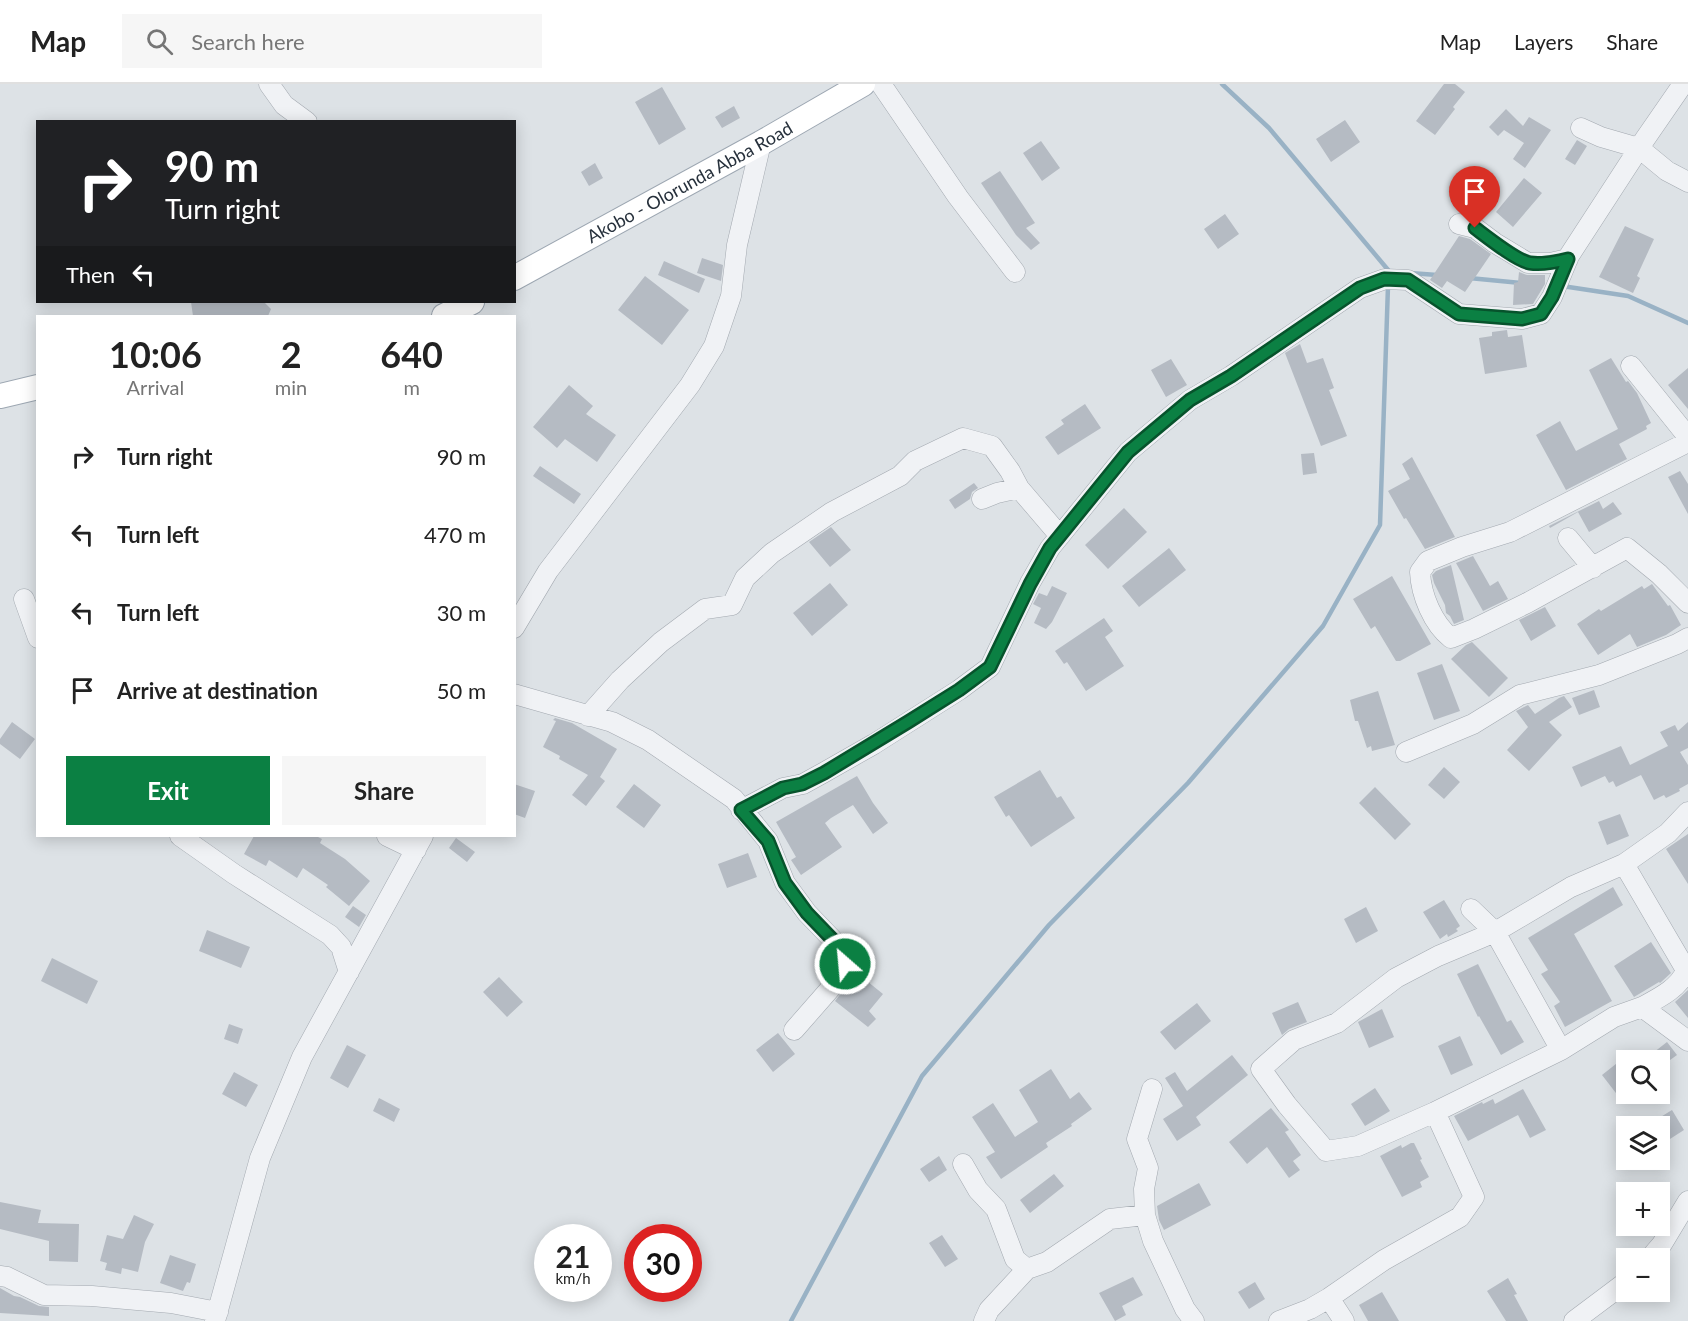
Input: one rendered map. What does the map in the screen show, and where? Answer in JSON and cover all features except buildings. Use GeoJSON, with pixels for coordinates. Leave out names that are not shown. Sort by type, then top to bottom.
{"type":"FeatureCollection","features":[{"type":"Feature","properties":{"kind":"main road","name":"Akobo - Olorunda Abba Road"},"geometry":{"type":"LineString","coordinates":[[516,277],[761,143],[863,84]]}},
{"type":"Feature","properties":{"kind":"main road"},"geometry":{"type":"LineString","coordinates":[[0,396],[36,387]]}},
{"type":"Feature","properties":{"kind":"street"},"geometry":{"type":"LineString","coordinates":[[269,84],[284,105],[304,120]]}},
{"type":"Feature","properties":{"kind":"street"},"geometry":{"type":"LineString","coordinates":[[881,84],[958,197],[1015,272]]}},
{"type":"Feature","properties":{"kind":"street"},"geometry":{"type":"LineString","coordinates":[[741,810],[783,788],[802,784],[824,773],[940,702],[990,667],[1050,548],[1128,452],[1190,400],[1231,376],[1360,288],[1384,279],[1408,280],[1459,314],[1522,319],[1541,314],[1552,297],[1568,259],[1683,84]]}},
{"type":"Feature","properties":{"kind":"street"},"geometry":{"type":"LineString","coordinates":[[1581,128],[1601,137],[1639,148],[1667,171],[1688,182]]}},
{"type":"Feature","properties":{"kind":"street"},"geometry":{"type":"LineString","coordinates":[[516,625],[548,571],[690,385],[714,346],[731,296],[736,245],[761,143]]}},
{"type":"Feature","properties":{"kind":"street"},"geometry":{"type":"LineString","coordinates":[[1459,224],[1475,228],[1528,263],[1550,263],[1568,259]]}},
{"type":"Feature","properties":{"kind":"street"},"geometry":{"type":"LineString","coordinates":[[1631,366],[1688,439],[1510,532],[1462,547],[1428,561],[1420,572],[1421,586],[1430,609],[1445,634],[1451,638],[1485,624],[1627,548],[1659,574],[1688,603]]}},
{"type":"Feature","properties":{"kind":"street"},"geometry":{"type":"LineString","coordinates":[[588,716],[620,680],[661,642],[705,609],[732,605],[745,578],[772,553],[832,512],[900,476],[915,461],[963,438],[992,446],[1010,471],[1019,489],[1060,537]]}},
{"type":"Feature","properties":{"kind":"street"},"geometry":{"type":"LineString","coordinates":[[982,499],[997,493],[1019,489]]}},
{"type":"Feature","properties":{"kind":"street"},"geometry":{"type":"LineString","coordinates":[[1568,538],[1593,568]]}},
{"type":"Feature","properties":{"kind":"street"},"geometry":{"type":"LineString","coordinates":[[24,599],[36,632]]}},
{"type":"Feature","properties":{"kind":"street"},"geometry":{"type":"LineString","coordinates":[[1406,752],[1473,724],[1520,695],[1599,675],[1688,638]]}},
{"type":"Feature","properties":{"kind":"street"},"geometry":{"type":"LineString","coordinates":[[516,695],[612,722],[648,740],[734,800],[768,841],[785,883],[807,913],[832,939],[845,964],[836,982],[794,1030]]}},
{"type":"Feature","properties":{"kind":"street"},"geometry":{"type":"LineString","coordinates":[[1624,864],[1686,970],[1683,978],[1657,1000],[1614,1017],[1561,1050],[1435,1112],[1358,1146],[1326,1151],[1287,1105],[1261,1069],[1294,1040],[1337,1023],[1396,978],[1438,956],[1495,932],[1571,887],[1624,864],[1668,833],[1688,812]]}},
{"type":"Feature","properties":{"kind":"street"},"geometry":{"type":"LineString","coordinates":[[181,837],[234,874],[330,935],[341,947],[349,972]]}},
{"type":"Feature","properties":{"kind":"street"},"geometry":{"type":"LineString","coordinates":[[0,1276],[7,1277],[44,1295],[92,1296],[171,1303],[216,1316],[260,1158],[302,1057],[419,843],[392,837]]}},
{"type":"Feature","properties":{"kind":"street"},"geometry":{"type":"LineString","coordinates":[[1470,909],[1495,932],[1561,1050]]}},
{"type":"Feature","properties":{"kind":"street"},"geometry":{"type":"LineString","coordinates":[[1641,1007],[1688,1041]]}},
{"type":"Feature","properties":{"kind":"street"},"geometry":{"type":"LineString","coordinates":[[1152,1089],[1137,1139],[1148,1168],[1144,1189],[1145,1215],[1153,1241],[1185,1309],[1194,1321]]}},
{"type":"Feature","properties":{"kind":"street"},"geometry":{"type":"LineString","coordinates":[[1279,1321],[1310,1309],[1384,1260],[1460,1217],[1474,1197],[1435,1112]]}},
{"type":"Feature","properties":{"kind":"street"},"geometry":{"type":"LineString","coordinates":[[963,1164],[978,1190],[996,1209],[1016,1259],[1027,1269]]}},
{"type":"Feature","properties":{"kind":"street"},"geometry":{"type":"LineString","coordinates":[[1659,1248],[1688,1201]]}},
{"type":"Feature","properties":{"kind":"street"},"geometry":{"type":"LineString","coordinates":[[984,1321],[989,1310],[1027,1269],[1047,1262],[1110,1220],[1145,1215]]}},
{"type":"Feature","properties":{"kind":"street"},"geometry":{"type":"LineString","coordinates":[[1574,1321],[1616,1290]]}},
{"type":"Feature","properties":{"kind":"street"},"geometry":{"type":"LineString","coordinates":[[1329,1298],[1344,1321]]}},
{"type":"Feature","properties":{"kind":"waterway"},"geometry":{"type":"LineString","coordinates":[[1222,84],[1269,128],[1389,271]]}},
{"type":"Feature","properties":{"kind":"waterway"},"geometry":{"type":"LineString","coordinates":[[1410,273],[1437,275]]}},
{"type":"Feature","properties":{"kind":"waterway"},"geometry":{"type":"LineString","coordinates":[[1469,278],[1521,283]]}},
{"type":"Feature","properties":{"kind":"waterway"},"geometry":{"type":"LineString","coordinates":[[791,1321],[922,1076],[1049,925],[1188,783],[1323,626],[1380,525],[1388,286]]}},
{"type":"Feature","properties":{"kind":"waterway"},"geometry":{"type":"LineString","coordinates":[[1562,286],[1628,296],[1688,323]]}},
{"type":"Feature","properties":{"kind":"route"},"geometry":{"type":"LineString","coordinates":[[845,964],[832,939],[807,913],[785,883],[768,841],[741,810],[783,788],[802,784],[824,773],[959,690],[990,667],[1050,548],[1128,452],[1190,400],[1231,376],[1360,288],[1384,279],[1408,280],[1459,314],[1522,319],[1541,314],[1552,297],[1568,259],[1550,263],[1528,263],[1475,228]]}}]}
